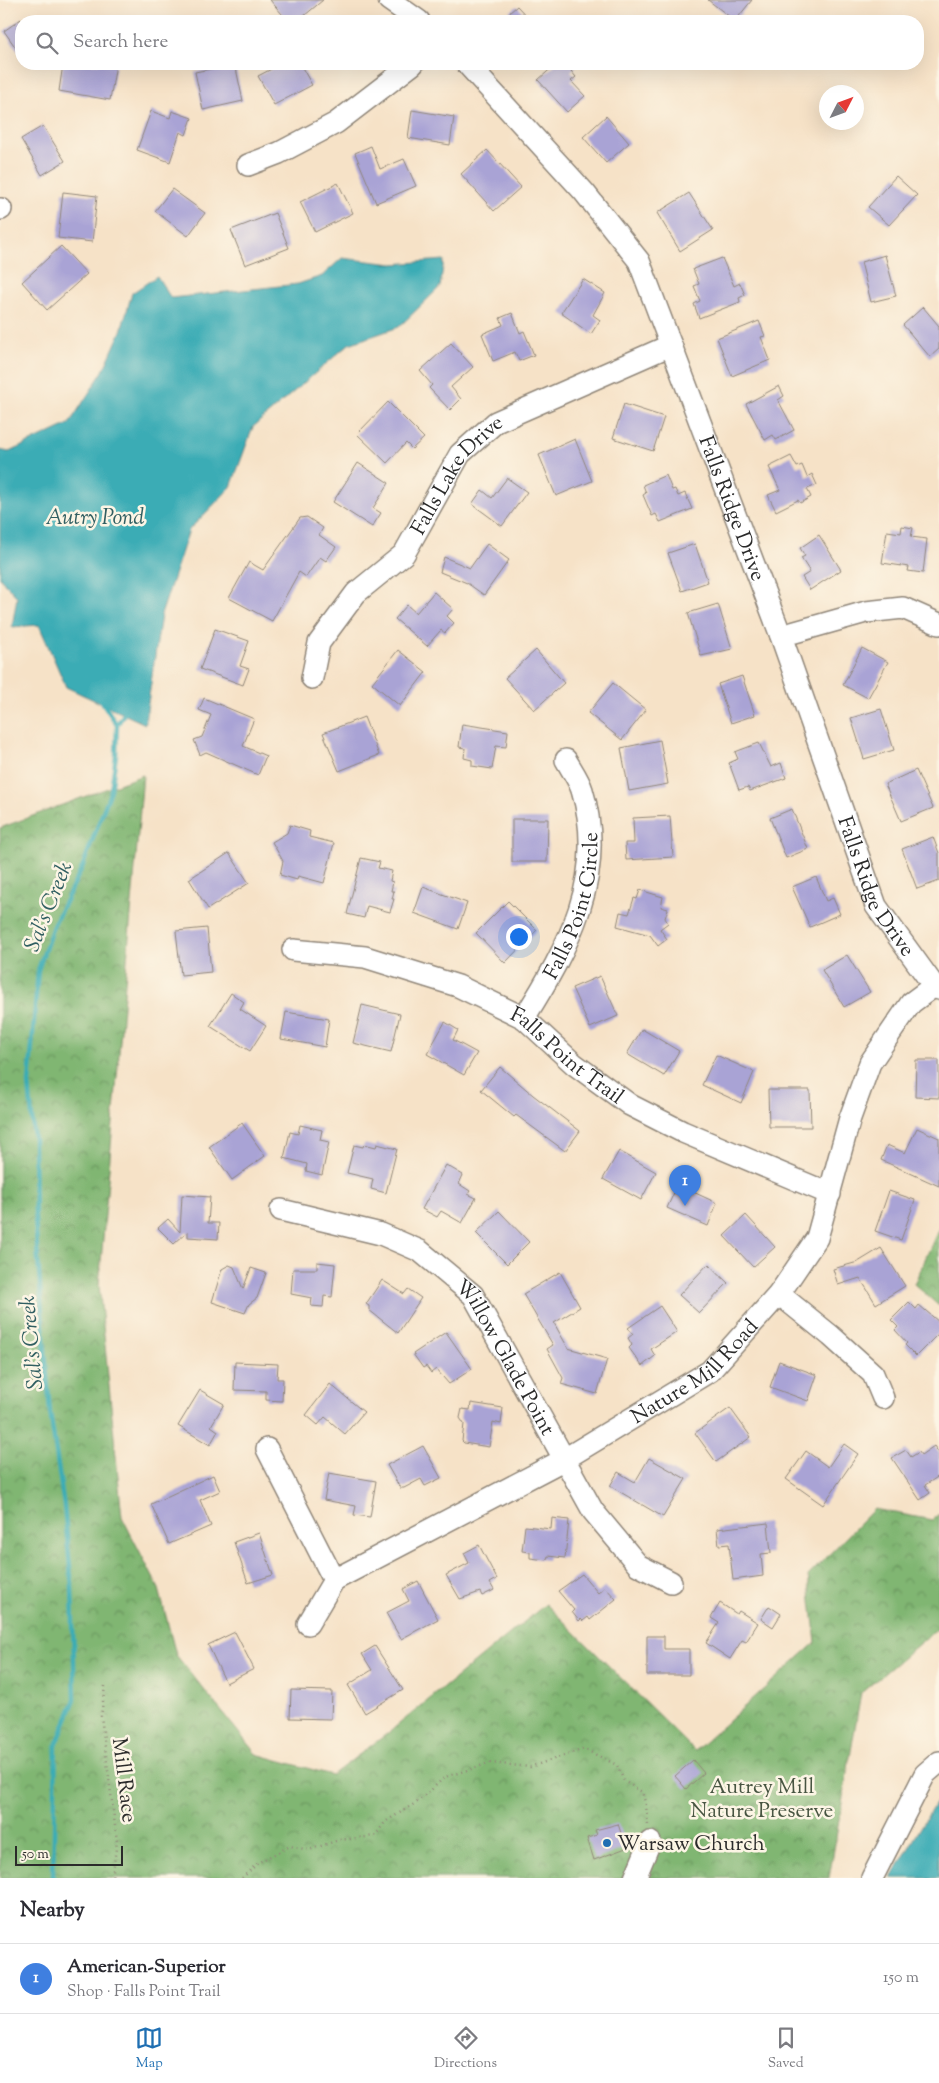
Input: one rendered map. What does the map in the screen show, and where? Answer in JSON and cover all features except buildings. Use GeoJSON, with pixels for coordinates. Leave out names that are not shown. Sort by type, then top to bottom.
{"type":"FeatureCollection","features":[{"type":"Feature","properties":{"kind":"street"},"geometry":{"type":"LineString","coordinates":[[389,0],[410,15]]}},
{"type":"Feature","properties":{"kind":"street"},"geometry":{"type":"LineString","coordinates":[[248,165],[279,153],[336,123],[405,70]]}},
{"type":"Feature","properties":{"kind":"street","name":"Falls Ridge Drive"},"geometry":{"type":"LineString","coordinates":[[472,70],[584,192],[639,261],[781,636],[876,906],[937,987]]}},
{"type":"Feature","properties":{"kind":"street","name":"Falls Lake Drive"},"geometry":{"type":"LineString","coordinates":[[312,678],[319,643],[356,593],[404,554],[460,454],[496,422],[671,345]]}},
{"type":"Feature","properties":{"kind":"street"},"geometry":{"type":"LineString","coordinates":[[781,636],[866,612],[903,608],[939,624]]}},
{"type":"Feature","properties":{"kind":"street","name":"Falls Point Circle"},"geometry":{"type":"LineString","coordinates":[[524,1018],[554,970],[577,922],[588,878],[590,831],[582,789],[566,760]]}},
{"type":"Feature","properties":{"kind":"street","name":"Falls Point Trail"},"geometry":{"type":"LineString","coordinates":[[293,950],[365,957],[458,986],[524,1018],[574,1064],[630,1105],[683,1132],[830,1194]]}},
{"type":"Feature","properties":{"kind":"street","name":"Nature Mill Road"},"geometry":{"type":"LineString","coordinates":[[334,1580],[563,1460],[710,1371],[779,1294],[817,1238],[850,1118],[870,1063],[911,1003],[937,987]]}},
{"type":"Feature","properties":{"kind":"street","name":"Willow Glade Point"},"geometry":{"type":"LineString","coordinates":[[281,1210],[381,1234],[420,1251],[473,1294],[535,1403],[563,1460],[593,1511],[638,1565],[671,1582]]}},
{"type":"Feature","properties":{"kind":"street"},"geometry":{"type":"LineString","coordinates":[[779,1294],[873,1374],[883,1398]]}},
{"type":"Feature","properties":{"kind":"street"},"geometry":{"type":"LineString","coordinates":[[266,1449],[334,1580],[308,1624]]}},
{"type":"Feature","properties":{"kind":"street"},"geometry":{"type":"LineString","coordinates":[[872,1878],[925,1774],[939,1762]]}},
{"type":"Feature","properties":{"kind":"street"},"geometry":{"type":"LineString","coordinates":[[635,1878],[650,1842]]}},
{"type":"Feature","properties":{"kind":"path","name":"Mill Race"},"geometry":{"type":"LineString","coordinates":[[105,1686],[101,1716],[117,1841],[112,1878]]}},
{"type":"Feature","properties":{"kind":"path"},"geometry":{"type":"LineString","coordinates":[[242,1878],[259,1862],[290,1846],[309,1850],[339,1840],[375,1836],[385,1822],[419,1801],[445,1777],[490,1763],[530,1768],[584,1749],[617,1765],[624,1781],[642,1792],[646,1805],[650,1842]]}},
{"type":"Feature","properties":{"kind":"green space","name":"Autrey Mill Nature Preserve"},"geometry":{"type":"Polygon","coordinates":[[[143,775],[99,1285],[122,1517],[159,1589],[176,1655],[256,1754],[332,1775],[388,1733],[546,1604],[695,1751],[816,1642],[808,1576],[874,1509],[932,1520],[939,1514],[939,1627],[861,1693],[829,1878],[0,1878],[0,828],[143,775]]]}},
{"type":"Feature","properties":{"kind":"green space"},"geometry":{"type":"Polygon","coordinates":[[[939,1228],[939,1306],[914,1284],[939,1228]]]}},
{"type":"Feature","properties":{"kind":"water","name":"Autry Pond"},"geometry":{"type":"Polygon","coordinates":[[[342,258],[393,264],[444,260],[440,287],[399,327],[349,344],[253,427],[231,487],[189,530],[161,615],[145,724],[66,687],[39,625],[12,627],[17,597],[0,578],[0,450],[9,452],[69,424],[103,371],[121,331],[132,293],[157,276],[171,298],[298,284],[322,276],[342,258]]]}},
{"type":"Feature","properties":{"kind":"water"},"geometry":{"type":"Polygon","coordinates":[[[939,1797],[939,1878],[891,1878],[939,1797]]]}},
{"type":"Feature","properties":{"kind":"waterway"},"geometry":{"type":"LineString","coordinates":[[101,700],[117,725]]}},
{"type":"Feature","properties":{"kind":"waterway"},"geometry":{"type":"LineString","coordinates":[[117,725],[127,709]]}},
{"type":"Feature","properties":{"kind":"waterway","name":"Sal's Creek"},"geometry":{"type":"LineString","coordinates":[[53,1878],[56,1746],[75,1699],[72,1587],[64,1506],[50,1412],[35,1219],[34,1140],[29,1083],[38,970],[53,926],[82,868],[111,790],[116,755],[117,725]]}},
{"type":"Feature","properties":{"kind":"place","name":"American-Superior"},"geometry":{"type":"Point","coordinates":[685,1206]}},
{"type":"Feature","properties":{"kind":"place","name":"Warsaw Church"},"geometry":{"type":"Point","coordinates":[607,1843]}}]}
